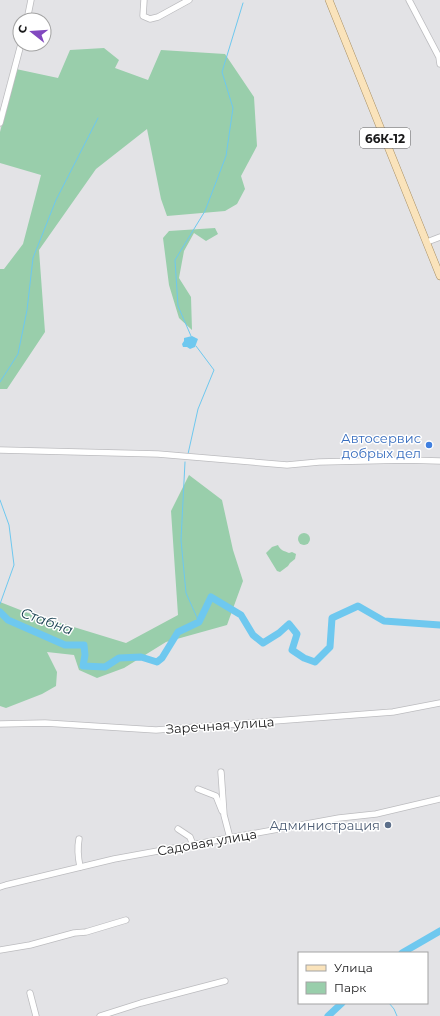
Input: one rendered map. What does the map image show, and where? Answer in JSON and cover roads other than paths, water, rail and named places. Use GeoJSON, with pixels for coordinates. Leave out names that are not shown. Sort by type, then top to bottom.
{"type":"FeatureCollection","features":[{"type":"Feature","properties":{"kind":"main road","name":"66К-12"},"geometry":{"type":"LineString","coordinates":[[329,0],[440,276]]}},
{"type":"Feature","properties":{"kind":"street"},"geometry":{"type":"LineString","coordinates":[[29,12],[31,0]]}},
{"type":"Feature","properties":{"kind":"street"},"geometry":{"type":"LineString","coordinates":[[144,0],[143,16],[150,19],[158,17],[189,0]]}},
{"type":"Feature","properties":{"kind":"street"},"geometry":{"type":"LineString","coordinates":[[409,0],[439,57],[440,64]]}},
{"type":"Feature","properties":{"kind":"street"},"geometry":{"type":"LineString","coordinates":[[0,123],[19,52]]}},
{"type":"Feature","properties":{"kind":"street"},"geometry":{"type":"LineString","coordinates":[[427,242],[440,237]]}},
{"type":"Feature","properties":{"kind":"street"},"geometry":{"type":"LineString","coordinates":[[0,450],[158,454],[287,465],[319,462],[406,460],[440,461]]}},
{"type":"Feature","properties":{"kind":"street","name":"Заречная улица"},"geometry":{"type":"LineString","coordinates":[[0,724],[45,723],[156,730],[393,712],[440,703]]}},
{"type":"Feature","properties":{"kind":"street"},"geometry":{"type":"LineString","coordinates":[[221,772],[224,815]]}},
{"type":"Feature","properties":{"kind":"street"},"geometry":{"type":"LineString","coordinates":[[198,790],[216,796],[224,815],[230,838]]}},
{"type":"Feature","properties":{"kind":"street","name":"Садовая улица"},"geometry":{"type":"LineString","coordinates":[[0,888],[6,884],[114,859],[339,818],[376,814],[440,799]]}},
{"type":"Feature","properties":{"kind":"street"},"geometry":{"type":"LineString","coordinates":[[178,829],[190,837],[193,845]]}},
{"type":"Feature","properties":{"kind":"street"},"geometry":{"type":"LineString","coordinates":[[79,839],[77,846],[80,867]]}},
{"type":"Feature","properties":{"kind":"street"},"geometry":{"type":"LineString","coordinates":[[0,950],[30,945],[74,933],[86,932],[126,920]]}},
{"type":"Feature","properties":{"kind":"street"},"geometry":{"type":"LineString","coordinates":[[100,1016],[141,1003],[225,981]]}},
{"type":"Feature","properties":{"kind":"street"},"geometry":{"type":"LineString","coordinates":[[30,993],[36,1016]]}},
{"type":"Feature","properties":{"kind":"water"},"geometry":{"type":"Polygon","coordinates":[[[192,336],[198,339],[195,347],[190,349],[183,347],[182,344],[184,338],[192,336]]]}},
{"type":"Feature","properties":{"kind":"waterway"},"geometry":{"type":"LineString","coordinates":[[191,336],[178,306],[175,260],[205,211],[226,156],[233,108],[222,72],[243,3]]}},
{"type":"Feature","properties":{"kind":"waterway"},"geometry":{"type":"LineString","coordinates":[[0,382],[18,354],[27,310],[33,258],[56,200],[98,118]]}},
{"type":"Feature","properties":{"kind":"waterway"},"geometry":{"type":"LineString","coordinates":[[188,454],[198,409],[214,370],[196,346]]}},
{"type":"Feature","properties":{"kind":"waterway"},"geometry":{"type":"LineString","coordinates":[[185,462],[181,540],[186,593],[199,622]]}},
{"type":"Feature","properties":{"kind":"waterway"},"geometry":{"type":"LineString","coordinates":[[0,500],[9,525],[14,565],[0,604]]}},
{"type":"Feature","properties":{"kind":"waterway","name":"Стабна"},"geometry":{"type":"LineString","coordinates":[[0,612],[8,620],[65,645],[84,645],[85,655],[83,666],[105,667],[119,658],[141,657],[157,662],[162,658],[178,632],[199,622],[211,597],[241,615],[253,635],[263,643],[279,633],[289,624],[297,634],[292,650],[304,658],[315,662],[330,647],[332,618],[358,606],[384,621],[440,625]]}},
{"type":"Feature","properties":{"kind":"waterway"},"geometry":{"type":"LineString","coordinates":[[404,952],[440,931]]}},
{"type":"Feature","properties":{"kind":"waterway"},"geometry":{"type":"LineString","coordinates":[[328,1016],[341,1004]]}},
{"type":"Feature","properties":{"kind":"waterway"},"geometry":{"type":"LineString","coordinates":[[390,1004],[397,1016]]}},
{"type":"Feature","properties":{"kind":"place","name":"Автосервис добрых дел"},"geometry":{"type":"Point","coordinates":[429,445]}},
{"type":"Feature","properties":{"kind":"place","name":"Администрация"},"geometry":{"type":"Point","coordinates":[388,825]}}]}
